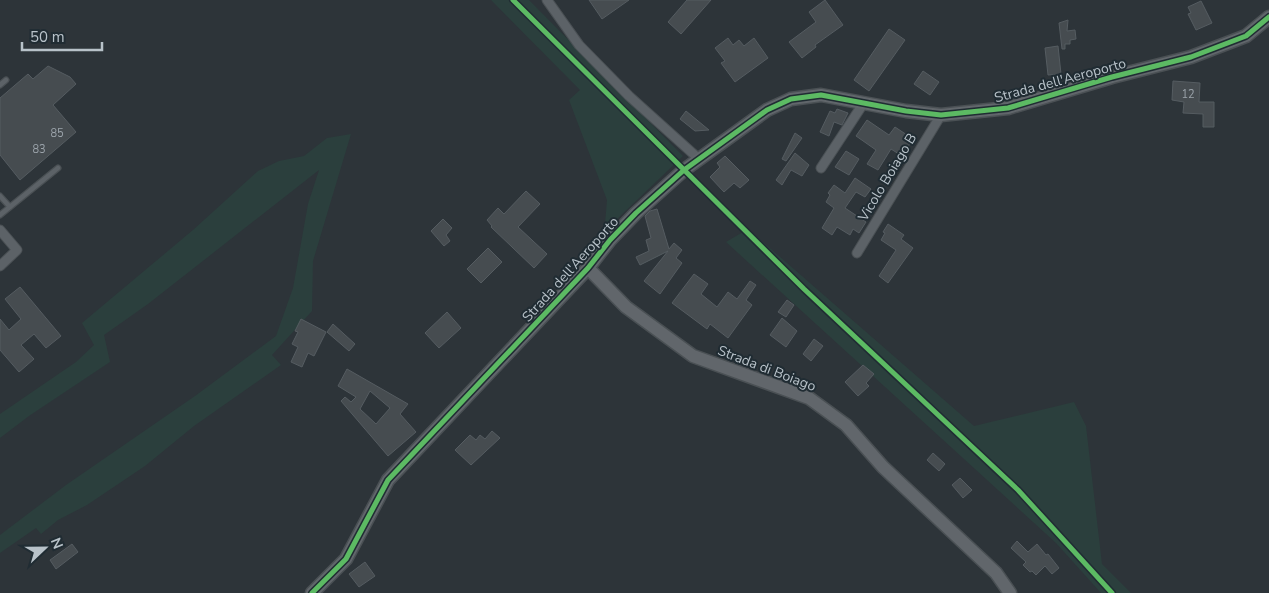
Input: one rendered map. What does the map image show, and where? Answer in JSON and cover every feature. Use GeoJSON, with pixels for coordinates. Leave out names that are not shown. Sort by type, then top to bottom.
{"type":"FeatureCollection","features":[{"type":"Feature","properties":{"kind":"street"},"geometry":{"type":"LineString","coordinates":[[547,0],[579,45],[629,96],[699,159]]}},
{"type":"Feature","properties":{"kind":"street","name":"Strada dell'Aeroporto"},"geometry":{"type":"LineString","coordinates":[[312,593],[346,559],[388,480],[588,268],[610,240],[636,213],[699,159],[767,110],[791,99],[821,95],[906,111],[941,114],[1008,108],[1112,76],[1191,57],[1246,36],[1269,18]]}},
{"type":"Feature","properties":{"kind":"street"},"geometry":{"type":"LineString","coordinates":[[821,168],[863,104]]}},
{"type":"Feature","properties":{"kind":"street","name":"Vicolo Boiago B"},"geometry":{"type":"LineString","coordinates":[[857,253],[941,114]]}},
{"type":"Feature","properties":{"kind":"street"},"geometry":{"type":"LineString","coordinates":[[0,230],[17,250],[0,266]]}},
{"type":"Feature","properties":{"kind":"street","name":"Strada di Boiago"},"geometry":{"type":"LineString","coordinates":[[588,268],[626,307],[693,356],[809,398],[846,425],[883,467],[996,573],[1010,593]]}},
{"type":"Feature","properties":{"kind":"lane"},"geometry":{"type":"LineString","coordinates":[[0,85],[6,80]]}},
{"type":"Feature","properties":{"kind":"lane"},"geometry":{"type":"LineString","coordinates":[[0,215],[58,168]]}},
{"type":"Feature","properties":{"kind":"lane"},"geometry":{"type":"LineString","coordinates":[[0,196],[10,207]]}},
{"type":"Feature","properties":{"kind":"green space"},"geometry":{"type":"Polygon","coordinates":[[[491,0],[529,0],[683,156],[614,222],[605,224],[607,200],[569,100],[580,90],[491,0]]]}},
{"type":"Feature","properties":{"kind":"green space"},"geometry":{"type":"Polygon","coordinates":[[[351,134],[313,261],[312,311],[272,355],[281,365],[194,426],[145,466],[87,505],[58,520],[41,534],[36,528],[0,553],[0,535],[66,485],[195,396],[276,336],[293,288],[308,204],[319,170],[148,304],[104,335],[110,362],[29,416],[0,438],[0,414],[76,362],[94,345],[82,323],[193,230],[258,171],[279,161],[304,156],[327,138],[351,134]]]}},
{"type":"Feature","properties":{"kind":"green space"},"geometry":{"type":"Polygon","coordinates":[[[748,229],[974,426],[1074,402],[1086,426],[1102,564],[1131,593],[1101,593],[1056,543],[726,242],[748,229]]]}},
{"type":"Feature","properties":{"kind":"building"},"geometry":{"type":"Polygon","coordinates":[[[589,0],[629,0],[602,19],[589,0]]]}},
{"type":"Feature","properties":{"kind":"building"},"geometry":{"type":"Polygon","coordinates":[[[687,0],[711,0],[681,34],[668,22],[687,0]]]}},
{"type":"Feature","properties":{"kind":"building"},"geometry":{"type":"Polygon","coordinates":[[[825,0],[843,25],[815,45],[816,47],[802,58],[789,42],[816,22],[809,12],[825,0]]]}},
{"type":"Feature","properties":{"kind":"building"},"geometry":{"type":"Polygon","coordinates":[[[1201,1],[1212,23],[1196,30],[1188,14],[1191,13],[1188,7],[1201,1]]]}},
{"type":"Feature","properties":{"kind":"building"},"geometry":{"type":"Polygon","coordinates":[[[1068,20],[1067,31],[1075,30],[1076,39],[1070,40],[1070,44],[1065,44],[1065,49],[1062,49],[1059,23],[1068,20]]]}},
{"type":"Feature","properties":{"kind":"building"},"geometry":{"type":"Polygon","coordinates":[[[889,29],[905,40],[869,91],[854,80],[889,29]]]}},
{"type":"Feature","properties":{"kind":"building"},"geometry":{"type":"Polygon","coordinates":[[[728,38],[733,45],[739,40],[744,46],[754,38],[768,58],[735,82],[721,63],[725,61],[715,48],[728,38]]]}},
{"type":"Feature","properties":{"kind":"building"},"geometry":{"type":"Polygon","coordinates":[[[1058,46],[1061,74],[1048,75],[1045,48],[1058,46]]]}},
{"type":"Feature","properties":{"kind":"building"},"geometry":{"type":"Polygon","coordinates":[[[48,66],[70,77],[76,84],[53,105],[76,132],[20,180],[0,155],[0,98],[28,74],[33,79],[48,66]]]}},
{"type":"Feature","properties":{"kind":"building"},"geometry":{"type":"Polygon","coordinates":[[[923,71],[939,82],[930,95],[914,84],[923,71]]]}},
{"type":"Feature","properties":{"kind":"building"},"geometry":{"type":"Polygon","coordinates":[[[1173,81],[1200,83],[1199,102],[1214,102],[1214,127],[1203,127],[1203,114],[1183,113],[1184,102],[1172,100],[1173,81]]]}},
{"type":"Feature","properties":{"kind":"building"},"geometry":{"type":"Polygon","coordinates":[[[837,109],[848,113],[842,125],[834,122],[829,136],[820,132],[830,111],[835,113],[837,109]]]}},
{"type":"Feature","properties":{"kind":"building"},"geometry":{"type":"Polygon","coordinates":[[[686,111],[709,130],[695,131],[680,119],[686,111]]]}},
{"type":"Feature","properties":{"kind":"building"},"geometry":{"type":"Polygon","coordinates":[[[867,120],[889,135],[895,127],[913,139],[902,156],[891,149],[878,170],[867,164],[876,150],[856,136],[867,120]]]}},
{"type":"Feature","properties":{"kind":"building"},"geometry":{"type":"Polygon","coordinates":[[[795,133],[802,138],[786,161],[782,159],[795,133]]]}},
{"type":"Feature","properties":{"kind":"building"},"geometry":{"type":"Polygon","coordinates":[[[846,151],[859,159],[849,175],[835,167],[846,151]]]}},
{"type":"Feature","properties":{"kind":"building"},"geometry":{"type":"Polygon","coordinates":[[[795,153],[809,165],[802,176],[791,170],[782,185],[776,180],[795,153]]]}},
{"type":"Feature","properties":{"kind":"building"},"geometry":{"type":"Polygon","coordinates":[[[725,156],[749,180],[740,188],[734,183],[724,192],[710,177],[720,167],[717,163],[725,156]]]}},
{"type":"Feature","properties":{"kind":"building"},"geometry":{"type":"Polygon","coordinates":[[[855,178],[871,189],[865,197],[856,192],[845,208],[866,222],[859,233],[853,229],[850,235],[837,227],[832,235],[822,228],[834,208],[826,202],[830,195],[828,193],[834,185],[845,193],[855,178]]]}},
{"type":"Feature","properties":{"kind":"building"},"geometry":{"type":"Polygon","coordinates":[[[526,191],[540,204],[518,227],[547,254],[534,268],[491,227],[487,220],[498,208],[504,214],[526,191]]]}},
{"type":"Feature","properties":{"kind":"building"},"geometry":{"type":"Polygon","coordinates":[[[657,209],[669,249],[674,243],[682,250],[676,258],[682,263],[660,294],[644,281],[668,251],[640,265],[636,257],[649,251],[646,240],[651,238],[645,216],[650,211],[657,209]]]}},
{"type":"Feature","properties":{"kind":"building"},"geometry":{"type":"Polygon","coordinates":[[[443,219],[452,228],[446,235],[450,241],[444,246],[431,231],[443,219]]]}},
{"type":"Feature","properties":{"kind":"building"},"geometry":{"type":"Polygon","coordinates":[[[888,224],[904,235],[901,239],[913,248],[888,283],[879,276],[896,250],[881,240],[888,224]]]}},
{"type":"Feature","properties":{"kind":"building"},"geometry":{"type":"Polygon","coordinates":[[[488,248],[502,262],[481,283],[467,269],[488,248]]]}},
{"type":"Feature","properties":{"kind":"building"},"geometry":{"type":"Polygon","coordinates":[[[694,274],[708,284],[701,294],[717,307],[728,292],[737,299],[750,281],[756,285],[746,300],[752,305],[728,338],[710,324],[707,329],[672,303],[694,274]]]}},
{"type":"Feature","properties":{"kind":"building"},"geometry":{"type":"Polygon","coordinates":[[[20,287],[61,336],[46,348],[34,334],[21,345],[34,359],[19,372],[0,350],[0,319],[9,330],[21,319],[5,299],[20,287]]]}},
{"type":"Feature","properties":{"kind":"building"},"geometry":{"type":"Polygon","coordinates":[[[787,300],[794,305],[786,317],[778,312],[787,300]]]}},
{"type":"Feature","properties":{"kind":"building"},"geometry":{"type":"Polygon","coordinates":[[[447,312],[461,328],[439,348],[425,333],[447,312]]]}},
{"type":"Feature","properties":{"kind":"building"},"geometry":{"type":"Polygon","coordinates":[[[782,318],[797,331],[786,347],[770,335],[782,318]]]}},
{"type":"Feature","properties":{"kind":"building"},"geometry":{"type":"Polygon","coordinates":[[[301,319],[326,332],[314,356],[308,353],[302,367],[291,362],[298,347],[292,344],[298,332],[295,331],[301,319]]]}},
{"type":"Feature","properties":{"kind":"building"},"geometry":{"type":"Polygon","coordinates":[[[333,324],[355,344],[349,351],[327,332],[333,324]]]}},
{"type":"Feature","properties":{"kind":"building"},"geometry":{"type":"Polygon","coordinates":[[[814,339],[823,346],[811,361],[803,354],[814,339]]]}},
{"type":"Feature","properties":{"kind":"building"},"geometry":{"type":"Polygon","coordinates":[[[863,365],[874,374],[866,383],[869,386],[858,396],[845,382],[863,365]]]}},
{"type":"Feature","properties":{"kind":"building"},"geometry":{"type":"Polygon","coordinates":[[[347,369],[408,404],[400,414],[416,432],[388,456],[341,401],[345,397],[351,402],[356,397],[338,386],[347,369]],[[370,391],[360,409],[376,424],[390,408],[370,391]]]}},
{"type":"Feature","properties":{"kind":"building"},"geometry":{"type":"Polygon","coordinates":[[[492,431],[500,438],[471,465],[455,450],[470,435],[476,440],[480,435],[485,439],[492,431]]]}},
{"type":"Feature","properties":{"kind":"building"},"geometry":{"type":"Polygon","coordinates":[[[933,453],[945,464],[939,471],[927,460],[933,453]]]}},
{"type":"Feature","properties":{"kind":"building"},"geometry":{"type":"Polygon","coordinates":[[[960,478],[972,490],[963,498],[952,485],[960,478]]]}},
{"type":"Feature","properties":{"kind":"building"},"geometry":{"type":"Polygon","coordinates":[[[1017,541],[1028,552],[1037,544],[1059,568],[1052,574],[1045,566],[1036,575],[1032,571],[1030,572],[1023,565],[1026,562],[1011,548],[1017,541]]]}},
{"type":"Feature","properties":{"kind":"building"},"geometry":{"type":"Polygon","coordinates":[[[72,544],[78,552],[56,569],[50,560],[72,544]]]}},
{"type":"Feature","properties":{"kind":"building"},"geometry":{"type":"Polygon","coordinates":[[[365,562],[375,576],[359,587],[349,574],[365,562]]]}},
{"type":"Feature","properties":{"kind":"cycle path"},"geometry":{"type":"LineString","coordinates":[[513,0],[804,289],[1018,490],[1112,593]]}},
{"type":"Feature","properties":{"kind":"cycle path"},"geometry":{"type":"LineString","coordinates":[[312,593],[346,559],[388,480],[588,268],[610,240],[636,213],[684,170],[767,110],[791,99],[821,95],[906,111],[941,115],[1008,108],[1112,77],[1191,57],[1246,36],[1269,17]]}}]}
